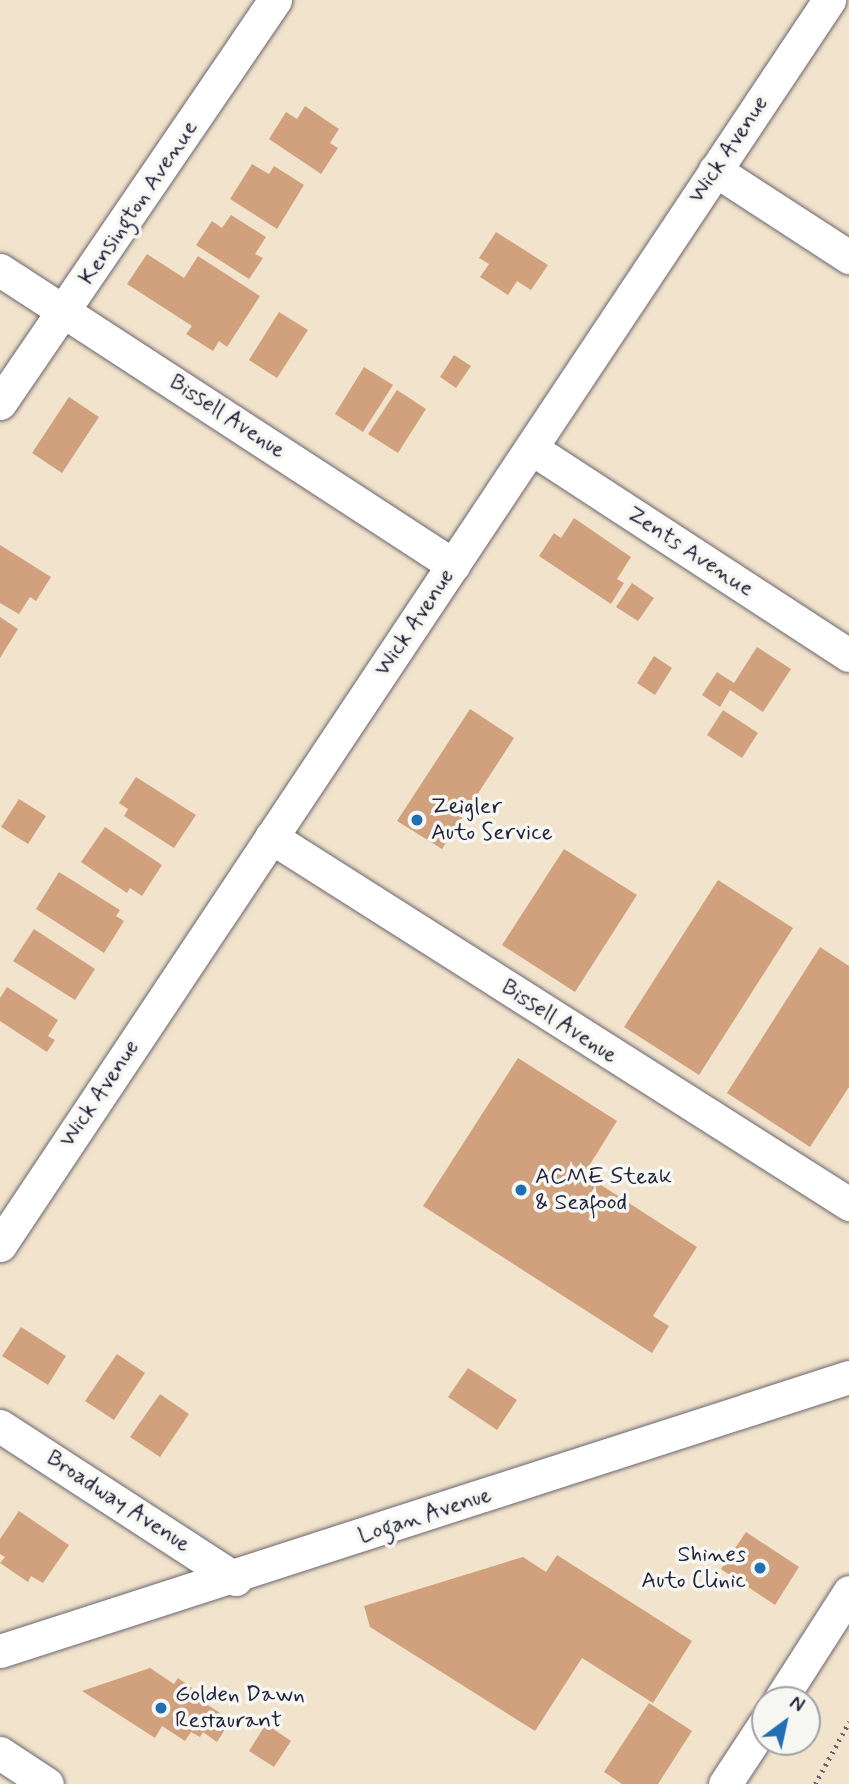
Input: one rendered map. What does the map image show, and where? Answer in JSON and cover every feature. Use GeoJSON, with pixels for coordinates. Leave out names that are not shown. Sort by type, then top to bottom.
{"type":"FeatureCollection","features":[{"type":"Feature","properties":{"kind":"street","name":"Kensington Avenue"},"geometry":{"type":"LineString","coordinates":[[0,403],[65,312],[275,0]]}},
{"type":"Feature","properties":{"kind":"street","name":"Wick Avenue"},"geometry":{"type":"LineString","coordinates":[[0,1245],[829,0]]}},
{"type":"Feature","properties":{"kind":"street"},"geometry":{"type":"LineString","coordinates":[[715,170],[849,257]]}},
{"type":"Feature","properties":{"kind":"street","name":"Bissell Avenue"},"geometry":{"type":"LineString","coordinates":[[0,270],[453,565]]}},
{"type":"Feature","properties":{"kind":"street","name":"Zents Avenue"},"geometry":{"type":"LineString","coordinates":[[531,448],[849,655]]}},
{"type":"Feature","properties":{"kind":"street","name":"Bissell Avenue"},"geometry":{"type":"LineString","coordinates":[[271,836],[849,1204]]}},
{"type":"Feature","properties":{"kind":"street","name":"Logan Avenue"},"geometry":{"type":"LineString","coordinates":[[0,1651],[236,1579],[849,1377]]}},
{"type":"Feature","properties":{"kind":"street","name":"Broadway Avenue"},"geometry":{"type":"LineString","coordinates":[[0,1426],[236,1579]]}},
{"type":"Feature","properties":{"kind":"street"},"geometry":{"type":"LineString","coordinates":[[788,1686],[849,1592]]}},
{"type":"Feature","properties":{"kind":"street"},"geometry":{"type":"LineString","coordinates":[[725,1784],[751,1744]]}},
{"type":"Feature","properties":{"kind":"street"},"geometry":{"type":"LineString","coordinates":[[0,1753],[47,1784]]}},
{"type":"Feature","properties":{"kind":"path"},"geometry":{"type":"LineString","coordinates":[[815,1784],[849,1722]]}},
{"type":"Feature","properties":{"kind":"building"},"geometry":{"type":"Polygon","coordinates":[[[305,106],[339,129],[330,143],[338,148],[321,174],[269,139],[286,112],[297,119],[305,106]]]}},
{"type":"Feature","properties":{"kind":"building"},"geometry":{"type":"Polygon","coordinates":[[[252,164],[269,174],[274,166],[304,185],[277,229],[230,199],[252,164]]]}},
{"type":"Feature","properties":{"kind":"building"},"geometry":{"type":"Polygon","coordinates":[[[231,215],[266,237],[255,254],[263,258],[249,279],[196,245],[212,221],[222,228],[231,215]]]}},
{"type":"Feature","properties":{"kind":"building"},"geometry":{"type":"Polygon","coordinates":[[[496,232],[548,265],[531,290],[517,281],[508,295],[480,277],[489,264],[479,258],[496,232]]]}},
{"type":"Feature","properties":{"kind":"building"},"geometry":{"type":"Polygon","coordinates":[[[147,254],[184,278],[198,256],[260,296],[227,347],[219,341],[213,351],[186,334],[192,326],[127,284],[147,254]]]}},
{"type":"Feature","properties":{"kind":"building"},"geometry":{"type":"Polygon","coordinates":[[[279,312],[308,330],[277,378],[249,360],[279,312]]]}},
{"type":"Feature","properties":{"kind":"building"},"geometry":{"type":"Polygon","coordinates":[[[454,355],[471,366],[456,388],[440,377],[454,355]]]}},
{"type":"Feature","properties":{"kind":"building"},"geometry":{"type":"Polygon","coordinates":[[[364,367],[393,385],[363,432],[335,414],[364,367]]]}},
{"type":"Feature","properties":{"kind":"building"},"geometry":{"type":"Polygon","coordinates":[[[397,390],[426,409],[398,453],[368,434],[397,390]]]}},
{"type":"Feature","properties":{"kind":"building"},"geometry":{"type":"Polygon","coordinates":[[[69,397],[99,417],[62,473],[32,453],[69,397]]]}},
{"type":"Feature","properties":{"kind":"building"},"geometry":{"type":"Polygon","coordinates":[[[574,518],[631,557],[617,579],[624,583],[611,604],[539,556],[554,533],[561,538],[574,518]]]}},
{"type":"Feature","properties":{"kind":"building"},"geometry":{"type":"Polygon","coordinates":[[[0,545],[51,577],[36,601],[30,597],[19,614],[0,603],[0,545]]]}},
{"type":"Feature","properties":{"kind":"building"},"geometry":{"type":"Polygon","coordinates":[[[632,583],[654,598],[638,621],[616,607],[632,583]]]}},
{"type":"Feature","properties":{"kind":"building"},"geometry":{"type":"Polygon","coordinates":[[[0,617],[18,629],[0,658],[0,617]]]}},
{"type":"Feature","properties":{"kind":"building"},"geometry":{"type":"Polygon","coordinates":[[[757,647],[791,669],[763,712],[730,690],[720,707],[702,695],[717,672],[734,683],[757,647]]]}},
{"type":"Feature","properties":{"kind":"building"},"geometry":{"type":"Polygon","coordinates":[[[654,656],[672,668],[655,695],[637,683],[654,656]]]}},
{"type":"Feature","properties":{"kind":"building"},"geometry":{"type":"Polygon","coordinates":[[[470,709],[514,738],[442,849],[397,821],[470,709]]]}},
{"type":"Feature","properties":{"kind":"building"},"geometry":{"type":"Polygon","coordinates":[[[723,710],[758,733],[742,758],[707,735],[723,710]]]}},
{"type":"Feature","properties":{"kind":"building"},"geometry":{"type":"Polygon","coordinates":[[[136,777],[196,815],[174,848],[124,816],[128,809],[119,803],[136,777]]]}},
{"type":"Feature","properties":{"kind":"building"},"geometry":{"type":"Polygon","coordinates":[[[19,799],[46,816],[28,844],[1,827],[19,799]]]}},
{"type":"Feature","properties":{"kind":"building"},"geometry":{"type":"Polygon","coordinates":[[[105,827],[162,865],[142,896],[130,888],[127,893],[81,862],[105,827]]]}},
{"type":"Feature","properties":{"kind":"building"},"geometry":{"type":"Polygon","coordinates":[[[564,849],[637,895],[575,992],[502,945],[564,849]]]}},
{"type":"Feature","properties":{"kind":"building"},"geometry":{"type":"Polygon","coordinates":[[[59,872],[120,910],[116,916],[124,921],[104,953],[36,909],[59,872]]]}},
{"type":"Feature","properties":{"kind":"building"},"geometry":{"type":"Polygon","coordinates":[[[718,880],[793,928],[699,1075],[624,1027],[718,880]]]}},
{"type":"Feature","properties":{"kind":"building"},"geometry":{"type":"Polygon","coordinates":[[[34,929],[95,969],[75,1000],[13,961],[34,929]]]}},
{"type":"Feature","properties":{"kind":"building"},"geometry":{"type":"Polygon","coordinates":[[[820,947],[849,966],[849,1087],[810,1147],[727,1093],[820,947]]]}},
{"type":"Feature","properties":{"kind":"building"},"geometry":{"type":"Polygon","coordinates":[[[7,987],[58,1020],[48,1036],[55,1040],[47,1052],[0,1021],[0,998],[7,987]]]}},
{"type":"Feature","properties":{"kind":"building","name":"ACME Steak & Seafood"},"geometry":{"type":"Polygon","coordinates":[[[518,1058],[617,1121],[584,1174],[697,1247],[653,1316],[669,1326],[652,1353],[423,1206],[518,1058]]]}},
{"type":"Feature","properties":{"kind":"building"},"geometry":{"type":"Polygon","coordinates":[[[21,1327],[66,1356],[48,1385],[2,1356],[21,1327]]]}},
{"type":"Feature","properties":{"kind":"building"},"geometry":{"type":"Polygon","coordinates":[[[117,1354],[145,1373],[114,1420],[85,1401],[117,1354]]]}},
{"type":"Feature","properties":{"kind":"building"},"geometry":{"type":"Polygon","coordinates":[[[468,1368],[517,1400],[497,1430],[448,1397],[468,1368]]]}},
{"type":"Feature","properties":{"kind":"building"},"geometry":{"type":"Polygon","coordinates":[[[160,1394],[189,1414],[160,1457],[130,1437],[160,1394]]]}},
{"type":"Feature","properties":{"kind":"building"},"geometry":{"type":"Polygon","coordinates":[[[19,1511],[69,1545],[43,1583],[31,1576],[28,1582],[0,1563],[5,1557],[0,1554],[0,1539],[19,1511]]]}},
{"type":"Feature","properties":{"kind":"building","name":"Shines Auto Clinic"},"geometry":{"type":"Polygon","coordinates":[[[746,1532],[799,1567],[775,1605],[721,1569],[746,1532]]]}},
{"type":"Feature","properties":{"kind":"building"},"geometry":{"type":"Polygon","coordinates":[[[557,1555],[692,1641],[653,1703],[582,1658],[535,1731],[370,1627],[364,1606],[523,1557],[546,1572],[557,1555]]]}},
{"type":"Feature","properties":{"kind":"building","name":"Golden Dawn Restaurant"},"geometry":{"type":"Polygon","coordinates":[[[150,1668],[174,1684],[178,1678],[197,1691],[194,1696],[231,1720],[217,1742],[203,1732],[200,1737],[191,1732],[185,1741],[162,1726],[155,1738],[82,1691],[150,1668]]]}},
{"type":"Feature","properties":{"kind":"building"},"geometry":{"type":"Polygon","coordinates":[[[649,1703],[692,1731],[658,1784],[622,1784],[604,1772],[649,1703]]]}},
{"type":"Feature","properties":{"kind":"building"},"geometry":{"type":"Polygon","coordinates":[[[266,1724],[291,1741],[274,1767],[249,1751],[266,1724]]]}},
{"type":"Feature","properties":{"kind":"place","name":"Zeigler Auto Service"},"geometry":{"type":"Point","coordinates":[417,820]}},
{"type":"Feature","properties":{"kind":"place","name":"ACME Steak & Seafood"},"geometry":{"type":"Point","coordinates":[521,1190]}},
{"type":"Feature","properties":{"kind":"place","name":"Shines Auto Clinic"},"geometry":{"type":"Point","coordinates":[760,1568]}},
{"type":"Feature","properties":{"kind":"place","name":"Golden Dawn Restaurant"},"geometry":{"type":"Point","coordinates":[161,1708]}}]}
